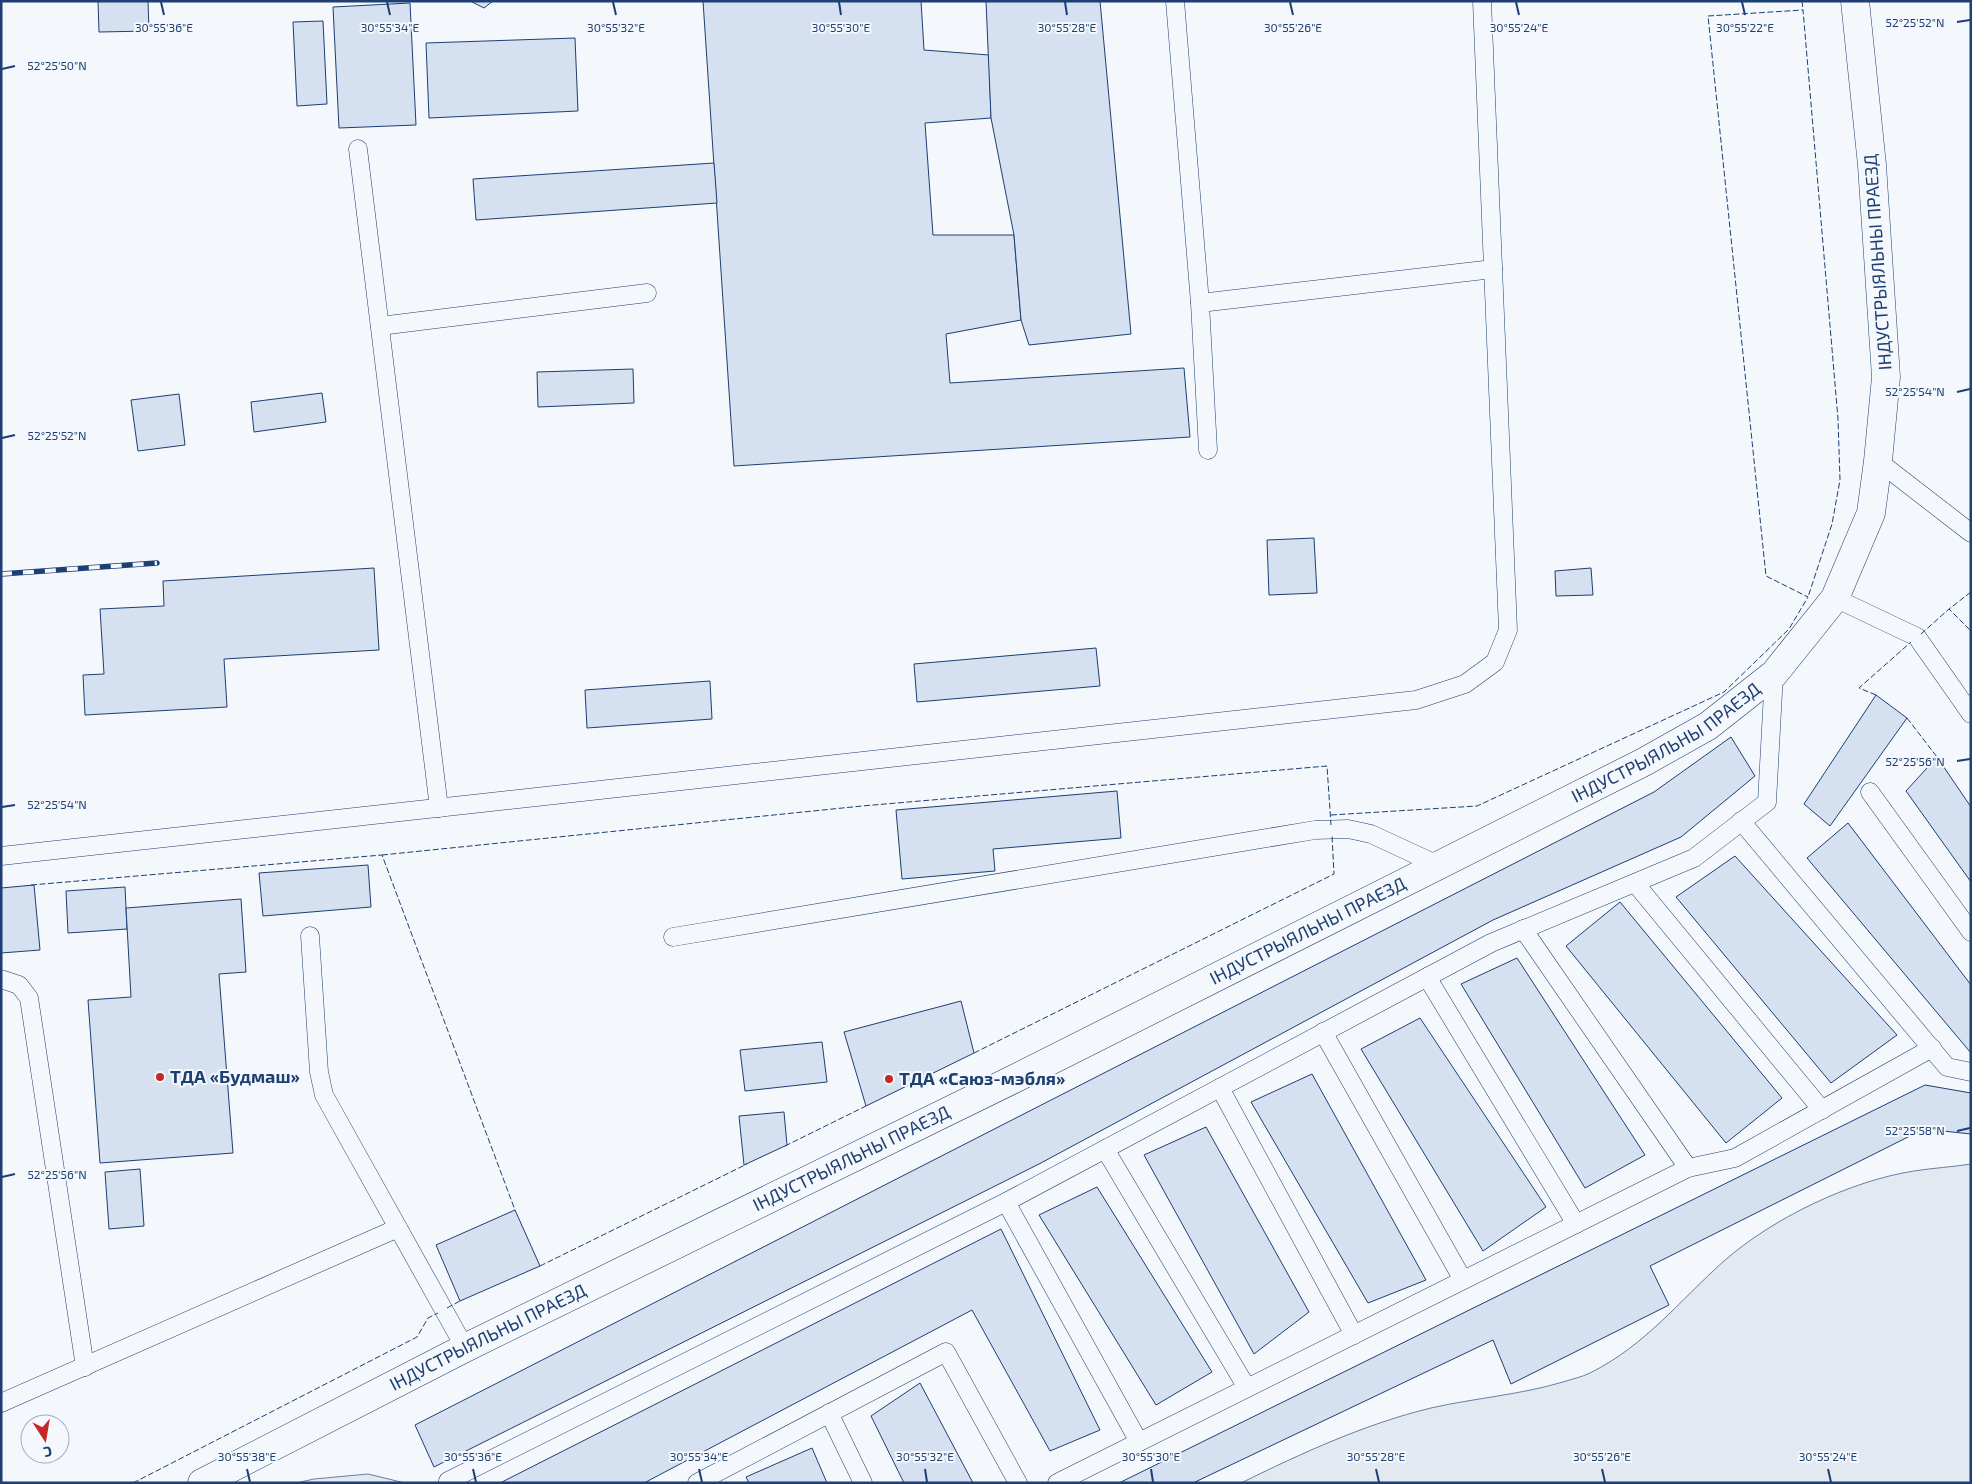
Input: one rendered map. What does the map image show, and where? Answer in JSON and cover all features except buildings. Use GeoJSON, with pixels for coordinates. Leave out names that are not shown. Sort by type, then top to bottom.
{"type":"FeatureCollection","features":[{"type":"Feature","properties":{"kind":"street","name":"ІНДУСТРЫЯЛЬНЫ ПРАЕЗД"},"geometry":{"type":"LineString","coordinates":[[202,1483],[465,1348],[1018,1077],[1644,762],[1700,730],[1774,674],[1835,598],[1871,513],[1878,461],[1886,377],[1873,174],[1855,1]]}},
{"type":"Feature","properties":{"kind":"lane"},"geometry":{"type":"LineString","coordinates":[[1175,1],[1200,303],[1208,450]]}},
{"type":"Feature","properties":{"kind":"lane"},"geometry":{"type":"LineString","coordinates":[[1,856],[1416,700],[1465,684],[1495,662],[1508,630],[1482,1]]}},
{"type":"Feature","properties":{"kind":"lane"},"geometry":{"type":"LineString","coordinates":[[358,150],[439,808]]}},
{"type":"Feature","properties":{"kind":"lane"},"geometry":{"type":"LineString","coordinates":[[1200,303],[1493,269]]}},
{"type":"Feature","properties":{"kind":"lane"},"geometry":{"type":"LineString","coordinates":[[380,326],[647,294]]}},
{"type":"Feature","properties":{"kind":"lane"},"geometry":{"type":"LineString","coordinates":[[1878,461],[1971,533]]}},
{"type":"Feature","properties":{"kind":"lane"},"geometry":{"type":"LineString","coordinates":[[1835,598],[1917,637],[1971,714]]}},
{"type":"Feature","properties":{"kind":"lane"},"geometry":{"type":"LineString","coordinates":[[448,1482],[475,1476],[1006,1202],[1491,943],[1694,858],[1767,802],[1774,674]]}},
{"type":"Feature","properties":{"kind":"lane"},"geometry":{"type":"LineString","coordinates":[[1870,792],[1971,932]]}},
{"type":"Feature","properties":{"kind":"lane"},"geometry":{"type":"LineString","coordinates":[[1741,821],[1947,1067],[1971,1072]]}},
{"type":"Feature","properties":{"kind":"lane"},"geometry":{"type":"LineString","coordinates":[[673,937],[1315,830],[1348,829],[1371,834],[1438,865]]}},
{"type":"Feature","properties":{"kind":"lane"},"geometry":{"type":"LineString","coordinates":[[1635,883],[1822,1110]]}},
{"type":"Feature","properties":{"kind":"lane"},"geometry":{"type":"LineString","coordinates":[[1524,929],[1688,1168]]}},
{"type":"Feature","properties":{"kind":"lane"},"geometry":{"type":"LineString","coordinates":[[310,936],[319,1072],[324,1095],[465,1348]]}},
{"type":"Feature","properties":{"kind":"lane"},"geometry":{"type":"LineString","coordinates":[[1427,977],[1576,1224]]}},
{"type":"Feature","properties":{"kind":"lane"},"geometry":{"type":"LineString","coordinates":[[1,979],[20,986],[29,998],[85,1367]]}},
{"type":"Feature","properties":{"kind":"lane"},"geometry":{"type":"LineString","coordinates":[[1323,1032],[1463,1280]]}},
{"type":"Feature","properties":{"kind":"lane"},"geometry":{"type":"LineString","coordinates":[[1057,1483],[1688,1168],[1736,1158],[1932,1048]]}},
{"type":"Feature","properties":{"kind":"lane"},"geometry":{"type":"LineString","coordinates":[[1220,1088],[1354,1335]]}},
{"type":"Feature","properties":{"kind":"lane"},"geometry":{"type":"LineString","coordinates":[[1105,1149],[1247,1388]]}},
{"type":"Feature","properties":{"kind":"lane"},"geometry":{"type":"LineString","coordinates":[[1006,1202],[1139,1442]]}},
{"type":"Feature","properties":{"kind":"lane"},"geometry":{"type":"LineString","coordinates":[[1,1403],[398,1228]]}},
{"type":"Feature","properties":{"kind":"lane"},"geometry":{"type":"LineString","coordinates":[[707,1480],[946,1352],[1018,1483]]}},
{"type":"Feature","properties":{"kind":"lane"},"geometry":{"type":"LineString","coordinates":[[829,1413],[864,1483]]}},
{"type":"Feature","properties":{"kind":"shaded area"},"geometry":{"type":"Polygon","coordinates":[[[1971,1164],[1971,1483],[1241,1483],[1334,1440],[1382,1422],[1431,1408],[1530,1390],[1587,1374],[1610,1362],[1645,1336],[1724,1261],[1765,1230],[1789,1216],[1864,1183],[1914,1171],[1971,1164]]]}},
{"type":"Feature","properties":{"kind":"shaded area"},"geometry":{"type":"Polygon","coordinates":[[[368,1474],[405,1483],[296,1483],[314,1479],[368,1474]]]}},
{"type":"Feature","properties":{"kind":"railway"},"geometry":{"type":"LineString","coordinates":[[1,574],[157,563]]}},
{"type":"Feature","properties":{"kind":"fence"},"geometry":{"type":"LineString","coordinates":[[1802,1],[1803,10]]}},
{"type":"Feature","properties":{"kind":"fence"},"geometry":{"type":"LineString","coordinates":[[1331,815],[1477,806],[1724,692],[1789,629],[1808,597],[1766,576],[1708,16],[1803,10],[1838,419],[1840,480],[1832,524],[1808,597]]}},
{"type":"Feature","properties":{"kind":"fence"},"geometry":{"type":"LineString","coordinates":[[1971,592],[1949,609],[1971,631]]}},
{"type":"Feature","properties":{"kind":"fence"},"geometry":{"type":"LineString","coordinates":[[1921,634],[1949,609]]}},
{"type":"Feature","properties":{"kind":"fence"},"geometry":{"type":"LineString","coordinates":[[1876,695],[1859,688],[1911,642]]}},
{"type":"Feature","properties":{"kind":"fence"},"geometry":{"type":"LineString","coordinates":[[1907,718],[1937,757]]}},
{"type":"Feature","properties":{"kind":"fence"},"geometry":{"type":"LineString","coordinates":[[382,855],[862,806],[1327,766],[1331,825]]}},
{"type":"Feature","properties":{"kind":"fence"},"geometry":{"type":"LineString","coordinates":[[974,1053],[1334,874],[1332,835]]}},
{"type":"Feature","properties":{"kind":"fence"},"geometry":{"type":"LineString","coordinates":[[31,885],[382,855],[515,1210]]}},
{"type":"Feature","properties":{"kind":"fence"},"geometry":{"type":"LineString","coordinates":[[785,1146],[866,1106]]}},
{"type":"Feature","properties":{"kind":"fence"},"geometry":{"type":"LineString","coordinates":[[540,1266],[747,1164]]}},
{"type":"Feature","properties":{"kind":"fence"},"geometry":{"type":"LineString","coordinates":[[447,1308],[460,1301]]}},
{"type":"Feature","properties":{"kind":"fence"},"geometry":{"type":"LineString","coordinates":[[133,1483],[417,1337],[428,1318],[438,1313]]}},
{"type":"Feature","properties":{"kind":"place","name":"ТДА «Будмаш»"},"geometry":{"type":"Point","coordinates":[160,1077]}},
{"type":"Feature","properties":{"kind":"place","name":"ТДА «Саюз-мэбля»"},"geometry":{"type":"Point","coordinates":[889,1079]}}]}
